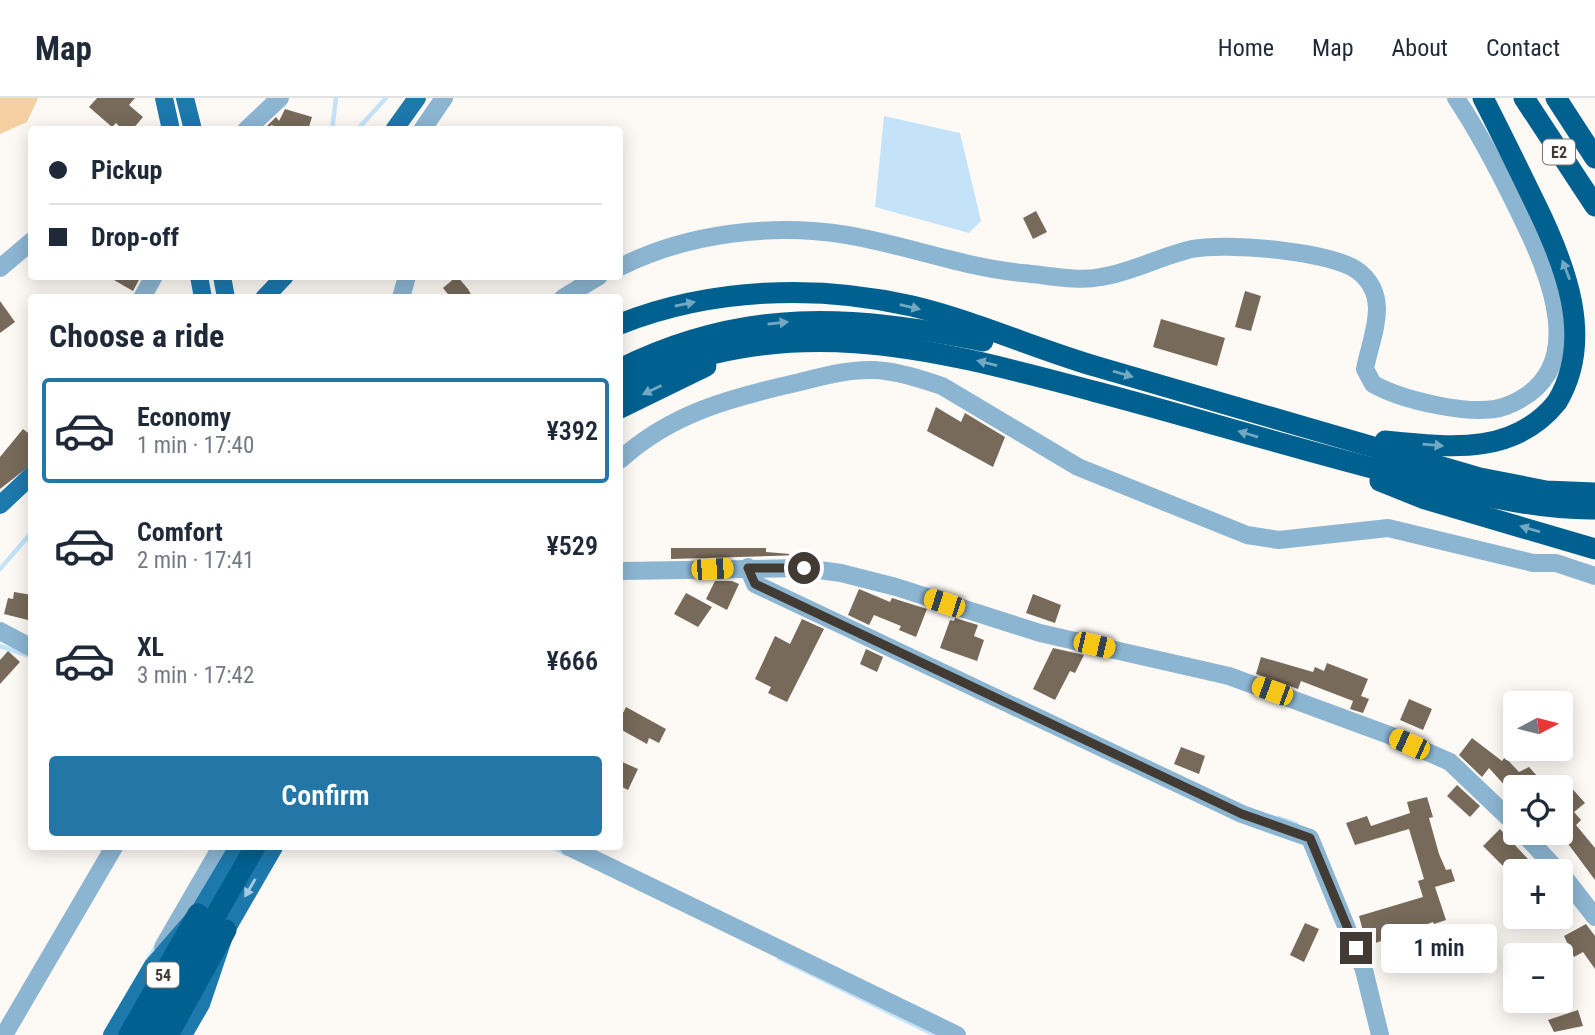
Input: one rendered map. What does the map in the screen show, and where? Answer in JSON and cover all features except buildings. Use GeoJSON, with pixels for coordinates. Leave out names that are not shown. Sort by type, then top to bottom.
{"type":"FeatureCollection","features":[{"type":"Feature","properties":{"kind":"highway"},"geometry":{"type":"LineString","coordinates":[[1317,429],[1386,441],[1464,447],[1483,445],[1513,436],[1537,422],[1563,393],[1578,357],[1579,317],[1575,295],[1556,246],[1483,98]]}},
{"type":"Feature","properties":{"kind":"highway","name":"E2"},"geometry":{"type":"LineString","coordinates":[[1524,98],[1595,206]]}},
{"type":"Feature","properties":{"kind":"highway","name":"E2"},"geometry":{"type":"LineString","coordinates":[[1556,98],[1595,158]]}},
{"type":"Feature","properties":{"kind":"highway"},"geometry":{"type":"LineString","coordinates":[[623,323],[672,307],[714,298],[754,294],[834,295],[912,306],[1057,355],[1492,481],[1546,491],[1595,494]]}},
{"type":"Feature","properties":{"kind":"highway"},"geometry":{"type":"LineString","coordinates":[[623,368],[700,337],[796,321],[832,320],[901,326],[1057,355]]}},
{"type":"Feature","properties":{"kind":"highway"},"geometry":{"type":"LineString","coordinates":[[623,406],[682,376],[740,354],[785,342]]}},
{"type":"Feature","properties":{"kind":"highway"},"geometry":{"type":"LineString","coordinates":[[623,385],[705,354],[785,342],[881,342],[950,354],[1191,417],[1313,453],[1511,501],[1595,509]]}},
{"type":"Feature","properties":{"kind":"highway"},"geometry":{"type":"LineString","coordinates":[[1313,453],[1425,499],[1595,549]]}},
{"type":"Feature","properties":{"kind":"highway"},"geometry":{"type":"LineString","coordinates":[[147,1035],[253,850]]}},
{"type":"Feature","properties":{"kind":"highway","name":"54"},"geometry":{"type":"LineString","coordinates":[[129,1035],[198,914]]}},
{"type":"Feature","properties":{"kind":"highway","name":"54"},"geometry":{"type":"LineString","coordinates":[[168,1035],[226,930]]}},
{"type":"Feature","properties":{"kind":"main road"},"geometry":{"type":"LineString","coordinates":[[164,98],[170,126]]}},
{"type":"Feature","properties":{"kind":"main road"},"geometry":{"type":"LineString","coordinates":[[185,98],[192,126]]}},
{"type":"Feature","properties":{"kind":"main road"},"geometry":{"type":"LineString","coordinates":[[397,126],[417,98]]}},
{"type":"Feature","properties":{"kind":"main road"},"geometry":{"type":"LineString","coordinates":[[268,294],[281,280]]}},
{"type":"Feature","properties":{"kind":"main road"},"geometry":{"type":"LineString","coordinates":[[0,505],[28,479]]}},
{"type":"Feature","properties":{"kind":"main road","name":"54"},"geometry":{"type":"LineString","coordinates":[[198,914],[236,850]]}},
{"type":"Feature","properties":{"kind":"main road","name":"54"},"geometry":{"type":"LineString","coordinates":[[226,930],[272,850]]}},
{"type":"Feature","properties":{"kind":"main road"},"geometry":{"type":"LineString","coordinates":[[113,1035],[152,967],[198,914]]}},
{"type":"Feature","properties":{"kind":"main road"},"geometry":{"type":"LineString","coordinates":[[183,1035],[201,1004],[226,930]]}},
{"type":"Feature","properties":{"kind":"street"},"geometry":{"type":"LineString","coordinates":[[250,126],[279,98]]}},
{"type":"Feature","properties":{"kind":"street"},"geometry":{"type":"LineString","coordinates":[[425,126],[444,98]]}},
{"type":"Feature","properties":{"kind":"street"},"geometry":{"type":"LineString","coordinates":[[623,266],[669,248],[702,240],[746,232],[793,229],[848,235],[986,270],[1075,278],[1107,276],[1175,254],[1213,246],[1324,258],[1344,263],[1359,272],[1369,284],[1376,300],[1379,316],[1365,369],[1373,384],[1465,411],[1497,410],[1515,403],[1544,382],[1558,349],[1558,308],[1546,267],[1483,139],[1456,98]]}},
{"type":"Feature","properties":{"kind":"street"},"geometry":{"type":"LineString","coordinates":[[0,268],[28,244]]}},
{"type":"Feature","properties":{"kind":"street"},"geometry":{"type":"LineString","coordinates":[[570,294],[592,280]]}},
{"type":"Feature","properties":{"kind":"street"},"geometry":{"type":"LineString","coordinates":[[623,458],[661,427],[690,412],[752,393],[827,376],[874,370],[942,386],[1078,467],[1247,535],[1279,540],[1388,528],[1534,562],[1556,563],[1595,576]]}},
{"type":"Feature","properties":{"kind":"street"},"geometry":{"type":"LineString","coordinates":[[748,568],[755,584],[1242,814],[1310,838],[1364,970],[1380,1035]]}},
{"type":"Feature","properties":{"kind":"street"},"geometry":{"type":"LineString","coordinates":[[623,571],[804,568],[841,573],[1040,633],[1229,676],[1388,735],[1450,762],[1503,813]]}},
{"type":"Feature","properties":{"kind":"street"},"geometry":{"type":"LineString","coordinates":[[0,631],[28,646]]}},
{"type":"Feature","properties":{"kind":"street"},"geometry":{"type":"LineString","coordinates":[[1534,845],[1548,859]]}},
{"type":"Feature","properties":{"kind":"street"},"geometry":{"type":"LineString","coordinates":[[4,1035],[112,850]]}},
{"type":"Feature","properties":{"kind":"street"},"geometry":{"type":"LineString","coordinates":[[152,967],[219,850]]}},
{"type":"Feature","properties":{"kind":"street"},"geometry":{"type":"LineString","coordinates":[[575,850],[957,1035]]}},
{"type":"Feature","properties":{"kind":"street"},"geometry":{"type":"LineString","coordinates":[[1573,886],[1595,917]]}},
{"type":"Feature","properties":{"kind":"shaded area"},"geometry":{"type":"Polygon","coordinates":[[[0,98],[38,98],[27,122],[0,134],[0,98]]]}},
{"type":"Feature","properties":{"kind":"water"},"geometry":{"type":"Polygon","coordinates":[[[884,116],[960,133],[981,221],[969,233],[875,207],[884,116]]]}},
{"type":"Feature","properties":{"kind":"waterway"},"geometry":{"type":"LineString","coordinates":[[332,126],[336,98]]}},
{"type":"Feature","properties":{"kind":"waterway"},"geometry":{"type":"LineString","coordinates":[[361,126],[386,98]]}},
{"type":"Feature","properties":{"kind":"waterway"},"geometry":{"type":"LineString","coordinates":[[0,569],[28,537]]}},
{"type":"Feature","properties":{"kind":"waterway"},"geometry":{"type":"LineString","coordinates":[[0,646],[28,656]]}},
{"type":"Feature","properties":{"kind":"waterway"},"geometry":{"type":"LineString","coordinates":[[1278,818],[1296,824],[1297,827]]}},
{"type":"Feature","properties":{"kind":"waterway"},"geometry":{"type":"LineString","coordinates":[[558,850],[566,854]]}},
{"type":"Feature","properties":{"kind":"waterway"},"geometry":{"type":"LineString","coordinates":[[147,961],[157,945]]}},
{"type":"Feature","properties":{"kind":"waterway"},"geometry":{"type":"LineString","coordinates":[[779,958],[935,1035]]}},
{"type":"Feature","properties":{"kind":"route"},"geometry":{"type":"LineString","coordinates":[[804,568],[748,568],[755,584],[1242,814],[1310,838],[1356,948]]}}]}
